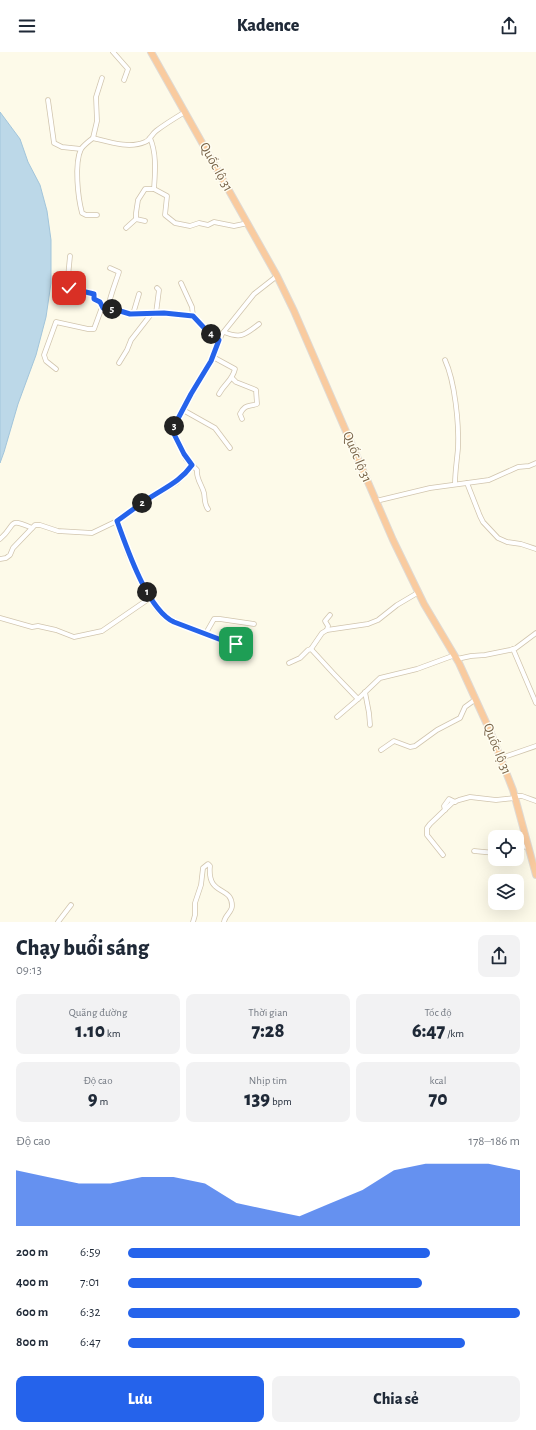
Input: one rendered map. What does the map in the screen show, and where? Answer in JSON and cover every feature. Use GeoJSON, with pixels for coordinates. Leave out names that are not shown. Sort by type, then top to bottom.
{"type":"FeatureCollection","features":[{"type":"Feature","properties":{"kind":"highway","name":"Quốc lộ 31"},"geometry":{"type":"LineString","coordinates":[[150,52],[277,276],[294,311],[393,540],[424,604],[456,657],[476,699],[501,758],[515,797],[536,875]]}},
{"type":"Feature","properties":{"kind":"street"},"geometry":{"type":"LineString","coordinates":[[113,52],[128,69],[124,80]]}},
{"type":"Feature","properties":{"kind":"street"},"geometry":{"type":"LineString","coordinates":[[97,215],[83,214],[81,210],[78,184],[81,149],[93,138],[97,121],[96,97],[102,78]]}},
{"type":"Feature","properties":{"kind":"street"},"geometry":{"type":"LineString","coordinates":[[48,100],[54,143],[62,147],[81,149]]}},
{"type":"Feature","properties":{"kind":"street"},"geometry":{"type":"LineString","coordinates":[[93,138],[115,144],[130,145],[143,143],[156,131],[185,112]]}},
{"type":"Feature","properties":{"kind":"street"},"geometry":{"type":"LineString","coordinates":[[150,138],[153,145],[154,155],[154,190]]}},
{"type":"Feature","properties":{"kind":"street"},"geometry":{"type":"LineString","coordinates":[[126,228],[136,219],[138,200],[145,189],[154,190],[167,196],[164,215],[176,223],[190,226],[197,223],[208,225],[214,222],[234,226],[248,223]]}},
{"type":"Feature","properties":{"kind":"street"},"geometry":{"type":"LineString","coordinates":[[136,219],[145,221]]}},
{"type":"Feature","properties":{"kind":"street"},"geometry":{"type":"LineString","coordinates":[[70,256],[67,286],[94,294],[94,299],[100,302],[103,308]]}},
{"type":"Feature","properties":{"kind":"street"},"geometry":{"type":"LineString","coordinates":[[108,308],[110,295],[114,289],[119,272],[110,268]]}},
{"type":"Feature","properties":{"kind":"street"},"geometry":{"type":"LineString","coordinates":[[208,509],[206,506],[204,492],[197,476],[197,470],[184,454],[172,430],[195,386],[213,357],[219,340],[224,332],[254,294],[277,276]]}},
{"type":"Feature","properties":{"kind":"street"},"geometry":{"type":"LineString","coordinates":[[182,283],[192,307],[193,316],[208,332],[219,340]]}},
{"type":"Feature","properties":{"kind":"street"},"geometry":{"type":"LineString","coordinates":[[120,363],[131,340],[154,313],[159,293],[157,288]]}},
{"type":"Feature","properties":{"kind":"street"},"geometry":{"type":"LineString","coordinates":[[133,314],[138,294]]}},
{"type":"Feature","properties":{"kind":"street"},"geometry":{"type":"LineString","coordinates":[[103,308],[133,314],[171,313],[193,316]]}},
{"type":"Feature","properties":{"kind":"street"},"geometry":{"type":"LineString","coordinates":[[56,369],[46,361],[44,355],[56,322],[94,330],[103,308]]}},
{"type":"Feature","properties":{"kind":"street"},"geometry":{"type":"LineString","coordinates":[[224,332],[233,336],[239,336],[259,324]]}},
{"type":"Feature","properties":{"kind":"street"},"geometry":{"type":"LineString","coordinates":[[213,357],[235,369],[232,378],[219,394]]}},
{"type":"Feature","properties":{"kind":"street"},"geometry":{"type":"LineString","coordinates":[[445,360],[449,372],[457,416],[458,448],[455,484]]}},
{"type":"Feature","properties":{"kind":"street"},"geometry":{"type":"LineString","coordinates":[[232,378],[236,382],[256,390],[256,404],[248,405],[244,408],[240,414],[242,419]]}},
{"type":"Feature","properties":{"kind":"street"},"geometry":{"type":"LineString","coordinates":[[183,410],[215,428],[230,448]]}},
{"type":"Feature","properties":{"kind":"street"},"geometry":{"type":"LineString","coordinates":[[376,501],[430,488],[489,480],[518,467],[536,464]]}},
{"type":"Feature","properties":{"kind":"street"},"geometry":{"type":"LineString","coordinates":[[0,558],[6,558],[10,555],[13,548],[35,525],[58,531],[89,533],[117,521],[147,500],[176,483],[192,465]]}},
{"type":"Feature","properties":{"kind":"street"},"geometry":{"type":"LineString","coordinates":[[467,483],[483,522],[498,538],[506,542],[521,544],[536,549]]}},
{"type":"Feature","properties":{"kind":"street"},"geometry":{"type":"LineString","coordinates":[[117,521],[128,554],[150,598],[158,610],[169,620],[234,644],[244,640]]}},
{"type":"Feature","properties":{"kind":"street"},"geometry":{"type":"LineString","coordinates":[[0,539],[8,532],[10,525],[14,523],[32,528]]}},
{"type":"Feature","properties":{"kind":"street"},"geometry":{"type":"LineString","coordinates":[[289,663],[300,658],[311,649],[322,633],[327,630],[368,624],[378,620],[418,592]]}},
{"type":"Feature","properties":{"kind":"street"},"geometry":{"type":"LineString","coordinates":[[0,618],[32,627],[38,626],[56,630],[74,638],[102,631],[150,598]]}},
{"type":"Feature","properties":{"kind":"street"},"geometry":{"type":"LineString","coordinates":[[327,630],[328,625],[326,620],[330,615]]}},
{"type":"Feature","properties":{"kind":"street"},"geometry":{"type":"LineString","coordinates":[[206,633],[214,619],[254,624]]}},
{"type":"Feature","properties":{"kind":"street"},"geometry":{"type":"LineString","coordinates":[[337,717],[376,681],[386,675],[417,669],[456,657],[485,656],[513,649],[536,632]]}},
{"type":"Feature","properties":{"kind":"street"},"geometry":{"type":"LineString","coordinates":[[311,649],[358,699]]}},
{"type":"Feature","properties":{"kind":"street"},"geometry":{"type":"LineString","coordinates":[[513,649],[536,703]]}},
{"type":"Feature","properties":{"kind":"street"},"geometry":{"type":"LineString","coordinates":[[365,692],[370,726]]}},
{"type":"Feature","properties":{"kind":"street"},"geometry":{"type":"LineString","coordinates":[[381,750],[394,741],[410,747],[415,746],[437,730],[460,718],[465,707],[476,699]]}},
{"type":"Feature","properties":{"kind":"street"},"geometry":{"type":"LineString","coordinates":[[501,758],[536,746]]}},
{"type":"Feature","properties":{"kind":"street"},"geometry":{"type":"LineString","coordinates":[[444,855],[427,835],[426,831],[427,828],[445,810],[455,802],[470,797],[496,800],[522,796],[536,801]]}},
{"type":"Feature","properties":{"kind":"street"},"geometry":{"type":"LineString","coordinates":[[524,847],[528,846]]}},
{"type":"Feature","properties":{"kind":"street"},"geometry":{"type":"LineString","coordinates":[[474,851],[488,852]]}},
{"type":"Feature","properties":{"kind":"street"},"geometry":{"type":"LineString","coordinates":[[193,922],[195,915],[195,903],[201,885],[203,869],[208,864],[210,866],[209,876],[212,884],[228,894],[232,904],[231,911],[225,917],[224,922]]}},
{"type":"Feature","properties":{"kind":"street"},"geometry":{"type":"LineString","coordinates":[[58,922],[72,905]]}},
{"type":"Feature","properties":{"kind":"water"},"geometry":{"type":"Polygon","coordinates":[[[0,112],[20,139],[28,162],[40,185],[47,211],[51,240],[51,283],[46,317],[36,355],[18,404],[0,463],[0,112]]]}},
{"type":"Feature","properties":{"kind":"route"},"geometry":{"type":"LineString","coordinates":[[69,288],[94,294],[94,299],[100,302],[103,308],[117,310],[126,314],[171,313],[193,316],[211,335],[219,340],[211,361],[195,386],[172,430],[186,458],[192,465],[176,483],[147,500],[117,521],[128,554],[150,598],[160,613],[169,620],[232,644],[236,644]]}}]}
